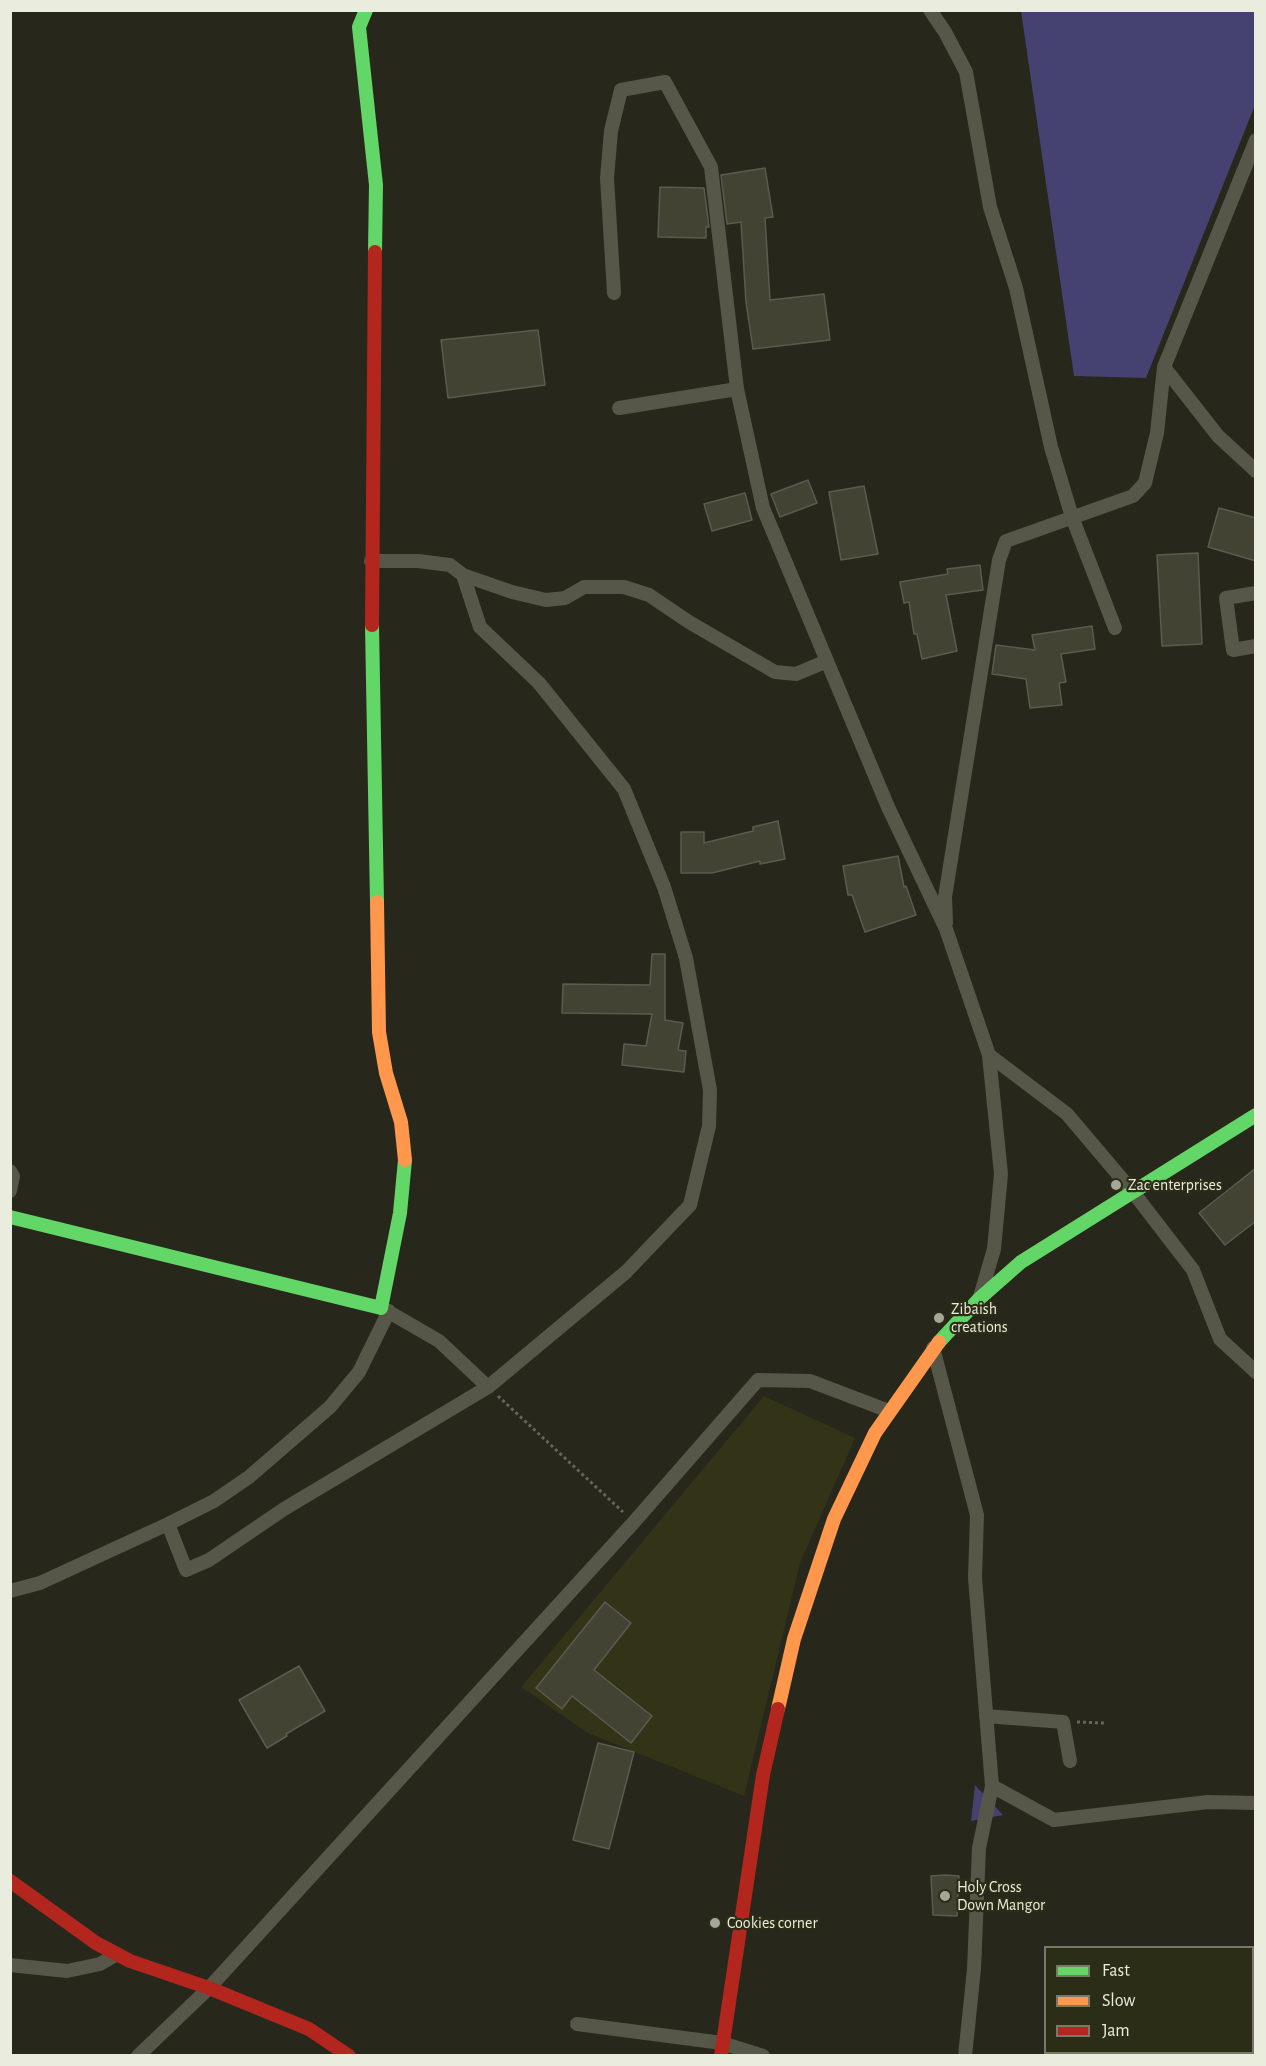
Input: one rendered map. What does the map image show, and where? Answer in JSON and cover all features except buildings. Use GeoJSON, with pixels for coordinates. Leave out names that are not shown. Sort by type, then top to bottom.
{"type":"FeatureCollection","features":[{"type":"Feature","properties":{"kind":"street"},"geometry":{"type":"LineString","coordinates":[[10,1592],[40,1583],[168,1524],[214,1501],[249,1477],[330,1407],[359,1372],[385,1310],[400,1213],[405,1160],[401,1122],[386,1073],[379,1032],[371,561],[376,185],[359,27],[366,10]]}},
{"type":"Feature","properties":{"kind":"street"},"geometry":{"type":"LineString","coordinates":[[930,10],[945,32],[966,72],[990,207],[1016,288],[1051,447],[1072,517],[1114,628]]}},
{"type":"Feature","properties":{"kind":"street"},"geometry":{"type":"LineString","coordinates":[[614,293],[607,178],[613,121],[621,90],[665,82],[711,167],[737,389],[763,508],[888,807],[946,928],[989,1055],[1001,1174],[994,1249],[979,1299]]}},
{"type":"Feature","properties":{"kind":"street"},"geometry":{"type":"LineString","coordinates":[[946,928],[945,897],[999,560],[1006,541],[1133,496],[1144,483],[1157,433],[1164,367],[1253,157],[1256,140]]}},
{"type":"Feature","properties":{"kind":"street"},"geometry":{"type":"LineString","coordinates":[[1164,367],[1218,436],[1256,471]]}},
{"type":"Feature","properties":{"kind":"street"},"geometry":{"type":"LineString","coordinates":[[619,408],[737,389]]}},
{"type":"Feature","properties":{"kind":"street"},"geometry":{"type":"LineString","coordinates":[[371,561],[418,561],[450,565],[463,575],[512,592],[546,600],[565,598],[584,587],[624,587],[649,595],[689,622],[775,672],[796,674],[827,661]]}},
{"type":"Feature","properties":{"kind":"street"},"geometry":{"type":"LineString","coordinates":[[168,1524],[186,1570],[209,1560],[284,1509],[488,1387],[626,1272],[690,1205],[709,1126],[710,1090],[686,958],[664,887],[624,789],[539,683],[480,627],[463,575]]}},
{"type":"Feature","properties":{"kind":"street"},"geometry":{"type":"LineString","coordinates":[[1256,593],[1226,598],[1233,650],[1256,646]]}},
{"type":"Feature","properties":{"kind":"street"},"geometry":{"type":"LineString","coordinates":[[989,1055],[1067,1114],[1133,1192],[1193,1270],[1220,1339],[1256,1372]]}},
{"type":"Feature","properties":{"kind":"street"},"geometry":{"type":"LineString","coordinates":[[721,2049],[763,1774],[794,1639],[834,1519],[889,1411],[933,1348],[979,1299],[1021,1262],[1256,1115]]}},
{"type":"Feature","properties":{"kind":"street"},"geometry":{"type":"LineString","coordinates":[[10,1171],[13,1176],[10,1191]]}},
{"type":"Feature","properties":{"kind":"street"},"geometry":{"type":"LineString","coordinates":[[10,1217],[385,1310],[440,1341],[488,1387]]}},
{"type":"Feature","properties":{"kind":"street"},"geometry":{"type":"LineString","coordinates":[[933,1348],[977,1515],[975,1578],[992,1786],[979,1848],[974,1969],[965,2055]]}},
{"type":"Feature","properties":{"kind":"street"},"geometry":{"type":"LineString","coordinates":[[138,2055],[209,1988],[634,1522],[758,1380],[810,1382],[889,1411]]}},
{"type":"Feature","properties":{"kind":"street"},"geometry":{"type":"LineString","coordinates":[[986,1716],[1063,1722],[1071,1761]]}},
{"type":"Feature","properties":{"kind":"street"},"geometry":{"type":"LineString","coordinates":[[992,1786],[1054,1820],[1209,1802],[1256,1803]]}},
{"type":"Feature","properties":{"kind":"street"},"geometry":{"type":"LineString","coordinates":[[10,1881],[66,1922],[117,1954],[209,1988],[309,2029],[349,2055]]}},
{"type":"Feature","properties":{"kind":"street"},"geometry":{"type":"LineString","coordinates":[[10,1965],[67,1971],[100,1964],[117,1954]]}},
{"type":"Feature","properties":{"kind":"street"},"geometry":{"type":"LineString","coordinates":[[577,2024],[763,2055]]}},
{"type":"Feature","properties":{"kind":"path"},"geometry":{"type":"LineString","coordinates":[[488,1387],[634,1522]]}},
{"type":"Feature","properties":{"kind":"path"},"geometry":{"type":"LineString","coordinates":[[1063,1722],[1105,1723]]}},
{"type":"Feature","properties":{"kind":"shaded area"},"geometry":{"type":"Polygon","coordinates":[[[1021,11],[1255,11],[1255,105],[1146,378],[1074,376],[1021,11]]]}},
{"type":"Feature","properties":{"kind":"shaded area"},"geometry":{"type":"Polygon","coordinates":[[[764,1396],[855,1438],[800,1563],[744,1796],[588,1733],[521,1687],[764,1396]]]}},
{"type":"Feature","properties":{"kind":"shaded area"},"geometry":{"type":"Polygon","coordinates":[[[975,1785],[1003,1815],[971,1821],[975,1785]]]}},
{"type":"Feature","properties":{"kind":"traffic: fast"},"geometry":{"type":"LineString","coordinates":[[366,10],[359,27],[376,185],[375,252]]}},
{"type":"Feature","properties":{"kind":"traffic: fast"},"geometry":{"type":"LineString","coordinates":[[372,625],[377,902]]}},
{"type":"Feature","properties":{"kind":"traffic: fast"},"geometry":{"type":"LineString","coordinates":[[939,1342],[979,1299],[1021,1262],[1256,1115]]}},
{"type":"Feature","properties":{"kind":"traffic: fast"},"geometry":{"type":"LineString","coordinates":[[10,1217],[381,1308],[400,1213],[405,1160]]}},
{"type":"Feature","properties":{"kind":"traffic: slow"},"geometry":{"type":"LineString","coordinates":[[377,902],[379,1032],[386,1073],[401,1122],[405,1160]]}},
{"type":"Feature","properties":{"kind":"traffic: slow"},"geometry":{"type":"LineString","coordinates":[[778,1709],[794,1639],[834,1519],[875,1433],[939,1342]]}},
{"type":"Feature","properties":{"kind":"traffic: jam"},"geometry":{"type":"LineString","coordinates":[[372,625],[375,252]]}},
{"type":"Feature","properties":{"kind":"traffic: jam"},"geometry":{"type":"LineString","coordinates":[[721,2056],[763,1775],[778,1709]]}},
{"type":"Feature","properties":{"kind":"traffic: jam"},"geometry":{"type":"LineString","coordinates":[[10,1881],[96,1943],[130,1961],[209,1988],[309,2029],[349,2056]]}},
{"type":"Feature","properties":{"kind":"place","name":"Zac enterprises"},"geometry":{"type":"Point","coordinates":[1116,1185]}},
{"type":"Feature","properties":{"kind":"place","name":"Zibaish creations"},"geometry":{"type":"Point","coordinates":[939,1318]}},
{"type":"Feature","properties":{"kind":"place","name":"Holy Cross Down Mangor"},"geometry":{"type":"Point","coordinates":[945,1896]}},
{"type":"Feature","properties":{"kind":"place","name":"Cookies corner"},"geometry":{"type":"Point","coordinates":[715,1923]}}]}
